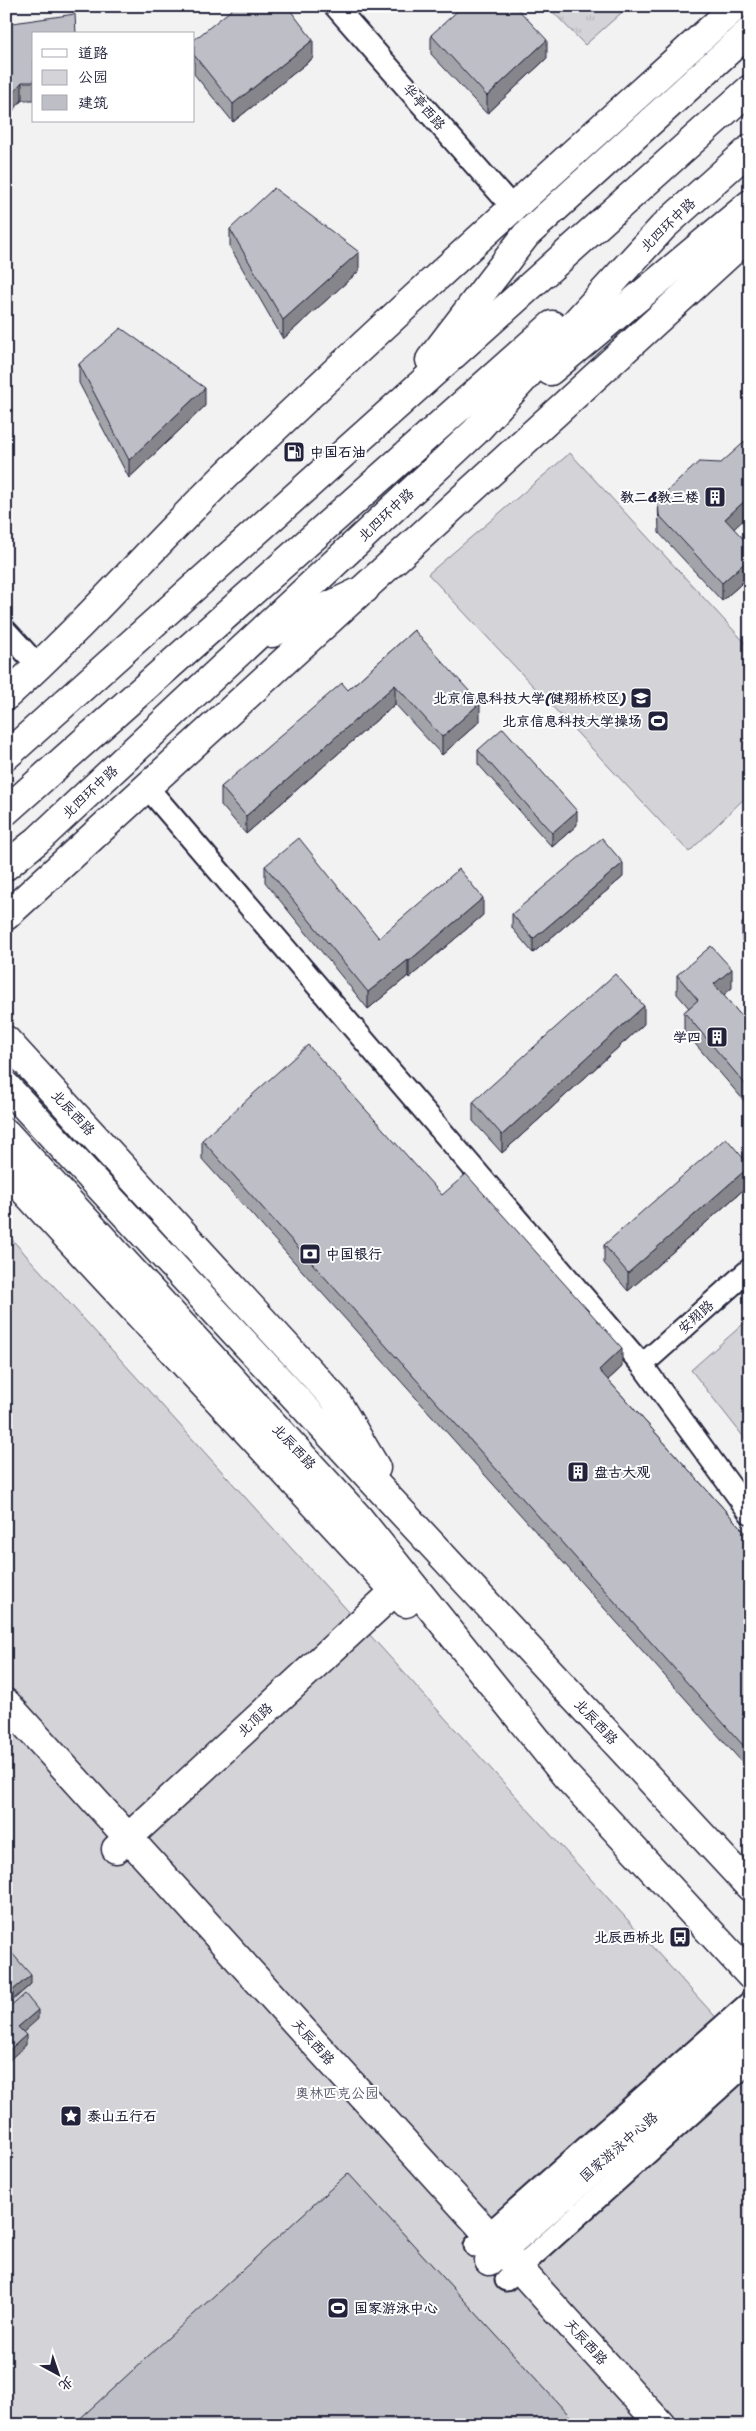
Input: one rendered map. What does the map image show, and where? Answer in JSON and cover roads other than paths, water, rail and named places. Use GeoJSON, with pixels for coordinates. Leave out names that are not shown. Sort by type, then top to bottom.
{"type":"FeatureCollection","features":[{"type":"Feature","properties":{"kind":"main road"},"geometry":{"type":"LineString","coordinates":[[6,696],[39,667],[225,476],[411,300],[736,6]]}},
{"type":"Feature","properties":{"kind":"main road"},"geometry":{"type":"LineString","coordinates":[[386,417],[526,235],[750,31]]}},
{"type":"Feature","properties":{"kind":"main road"},"geometry":{"type":"LineString","coordinates":[[6,756],[750,89]]}},
{"type":"Feature","properties":{"kind":"main road","name":"北四环中路"},"geometry":{"type":"LineString","coordinates":[[6,866],[38,840],[475,432],[664,226],[750,149]]}},
{"type":"Feature","properties":{"kind":"main road"},"geometry":{"type":"LineString","coordinates":[[475,432],[670,273],[750,204]]}},
{"type":"Feature","properties":{"kind":"main road"},"geometry":{"type":"LineString","coordinates":[[6,811],[664,226]]}},
{"type":"Feature","properties":{"kind":"main road"},"geometry":{"type":"LineString","coordinates":[[6,916],[750,235]]}},
{"type":"Feature","properties":{"kind":"main road"},"geometry":{"type":"LineString","coordinates":[[248,644],[365,589]]}},
{"type":"Feature","properties":{"kind":"main road","name":"北辰西路"},"geometry":{"type":"LineString","coordinates":[[6,1040],[335,1399],[402,1512]]}},
{"type":"Feature","properties":{"kind":"main road","name":"北辰西路"},"geometry":{"type":"LineString","coordinates":[[6,1086],[750,1887]]}},
{"type":"Feature","properties":{"kind":"main road","name":"北辰西路"},"geometry":{"type":"LineString","coordinates":[[6,1133],[358,1516],[566,1776]]}},
{"type":"Feature","properties":{"kind":"main road","name":"北辰西路"},"geometry":{"type":"LineString","coordinates":[[6,1171],[750,1975]]}},
{"type":"Feature","properties":{"kind":"main road","name":"北顶路"},"geometry":{"type":"LineString","coordinates":[[122,1843],[395,1591]]}},
{"type":"Feature","properties":{"kind":"main road","name":"天辰西路"},"geometry":{"type":"LineString","coordinates":[[6,1703],[122,1843],[496,2256],[661,2425]]}},
{"type":"Feature","properties":{"kind":"main road","name":"天辰西路"},"geometry":{"type":"LineString","coordinates":[[6,1728],[122,1843]]}},
{"type":"Feature","properties":{"kind":"main road","name":"国家游泳中心路"},"geometry":{"type":"LineString","coordinates":[[496,2256],[750,2032]]}},
{"type":"Feature","properties":{"kind":"main road","name":"天辰西路"},"geometry":{"type":"LineString","coordinates":[[496,2256],[637,2425]]}},
{"type":"Feature","properties":{"kind":"street","name":"华亭西路"},"geometry":{"type":"LineString","coordinates":[[335,6],[513,208]]}},
{"type":"Feature","properties":{"kind":"street"},"geometry":{"type":"LineString","coordinates":[[6,631],[39,667]]}},
{"type":"Feature","properties":{"kind":"street"},"geometry":{"type":"LineString","coordinates":[[147,787],[642,1365],[750,1513]]}},
{"type":"Feature","properties":{"kind":"street","name":"安翔路"},"geometry":{"type":"LineString","coordinates":[[642,1365],[750,1269]]}},
{"type":"Feature","properties":{"kind":"street"},"geometry":{"type":"LineString","coordinates":[[496,2256],[750,2002]]}},
{"type":"Feature","properties":{"kind":"street"},"geometry":{"type":"LineString","coordinates":[[496,2256],[750,2061]]}},
{"type":"Feature","properties":{"kind":"place","name":"中国石油"},"geometry":{"type":"Point","coordinates":[294,452]}},
{"type":"Feature","properties":{"kind":"place","name":"教二&教三楼"},"geometry":{"type":"Point","coordinates":[715,497]}},
{"type":"Feature","properties":{"kind":"place","name":"北京信息科技大学(健翔桥校区)"},"geometry":{"type":"Point","coordinates":[641,698]}},
{"type":"Feature","properties":{"kind":"place","name":"北京信息科技大学操场"},"geometry":{"type":"Point","coordinates":[658,721]}},
{"type":"Feature","properties":{"kind":"place","name":"学四"},"geometry":{"type":"Point","coordinates":[717,1037]}},
{"type":"Feature","properties":{"kind":"place","name":"中国银行"},"geometry":{"type":"Point","coordinates":[310,1254]}},
{"type":"Feature","properties":{"kind":"place","name":"盘古大观"},"geometry":{"type":"Point","coordinates":[578,1472]}},
{"type":"Feature","properties":{"kind":"place","name":"北辰西桥北"},"geometry":{"type":"Point","coordinates":[680,1937]}},
{"type":"Feature","properties":{"kind":"place","name":"泰山五行石"},"geometry":{"type":"Point","coordinates":[71,2116]}},
{"type":"Feature","properties":{"kind":"place","name":"国家游泳中心"},"geometry":{"type":"Point","coordinates":[338,2308]}},
{"type":"Feature","properties":{"kind":"park label","name":"奥林匹克公园"},"geometry":{"type":"Point","coordinates":[337,2093]}}]}
